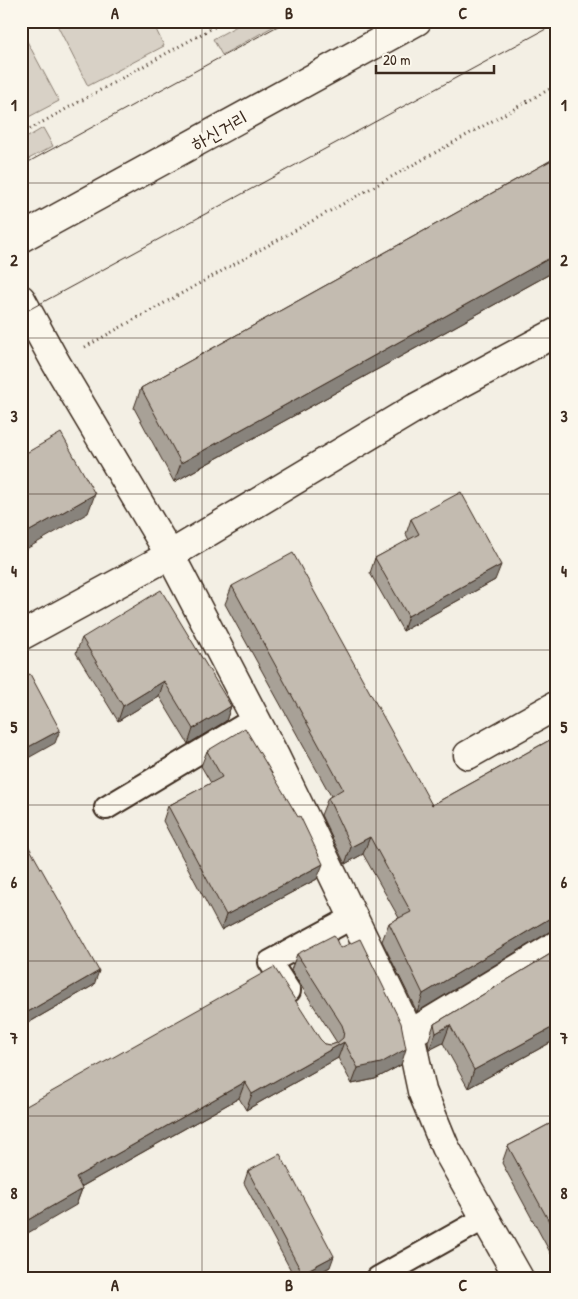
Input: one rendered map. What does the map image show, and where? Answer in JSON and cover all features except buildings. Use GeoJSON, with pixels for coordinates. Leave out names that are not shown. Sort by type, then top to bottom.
{"type":"FeatureCollection","features":[{"type":"Feature","properties":{"kind":"street","name":"하신거리"},"geometry":{"type":"LineString","coordinates":[[21,238],[417,21]]}},
{"type":"Feature","properties":{"kind":"street"},"geometry":{"type":"LineString","coordinates":[[21,298],[56,363],[170,555],[256,718],[410,1034],[422,1091],[445,1147],[519,1278]]}},
{"type":"Feature","properties":{"kind":"street"},"geometry":{"type":"LineString","coordinates":[[21,636],[170,555],[415,408],[557,332]]}},
{"type":"Feature","properties":{"kind":"street"},"geometry":{"type":"LineString","coordinates":[[468,755],[557,705]]}},
{"type":"Feature","properties":{"kind":"street"},"geometry":{"type":"LineString","coordinates":[[410,1034],[557,945]]}},
{"type":"Feature","properties":{"kind":"lane"},"geometry":{"type":"LineString","coordinates":[[106,808],[256,718]]}},
{"type":"Feature","properties":{"kind":"lane"},"geometry":{"type":"LineString","coordinates":[[300,1009],[270,962],[353,917]]}},
{"type":"Feature","properties":{"kind":"lane"},"geometry":{"type":"LineString","coordinates":[[378,1278],[485,1218]]}},
{"type":"Feature","properties":{"kind":"path"},"geometry":{"type":"LineString","coordinates":[[21,134],[225,21]]}},
{"type":"Feature","properties":{"kind":"path"},"geometry":{"type":"LineString","coordinates":[[56,363],[557,86]]}},
{"type":"Feature","properties":{"kind":"shaded area"},"geometry":{"type":"Polygon","coordinates":[[[55,21],[152,21],[164,46],[88,86],[55,21]]]}},
{"type":"Feature","properties":{"kind":"shaded area"},"geometry":{"type":"Polygon","coordinates":[[[246,21],[283,21],[222,55],[213,39],[246,21]]]}},
{"type":"Feature","properties":{"kind":"shaded area"},"geometry":{"type":"Polygon","coordinates":[[[21,30],[59,101],[21,121],[21,30]]]}},
{"type":"Feature","properties":{"kind":"shaded area"},"geometry":{"type":"Polygon","coordinates":[[[43,128],[53,146],[21,163],[21,141],[43,128]]]}},
{"type":"Feature","properties":{"kind":"tram line"},"geometry":{"type":"LineString","coordinates":[[21,166],[287,21]]}},
{"type":"Feature","properties":{"kind":"tram line"},"geometry":{"type":"LineString","coordinates":[[21,314],[557,23]]}}]}
